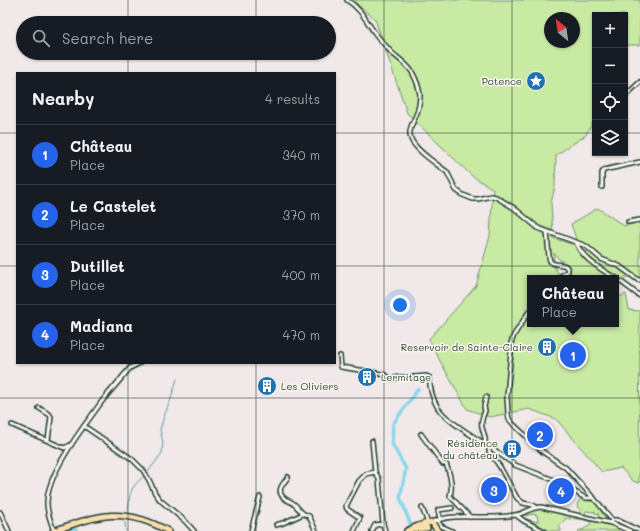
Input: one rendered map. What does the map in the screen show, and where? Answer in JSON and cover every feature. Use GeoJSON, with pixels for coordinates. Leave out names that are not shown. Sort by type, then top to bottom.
{"type":"FeatureCollection","features":[{"type":"Feature","properties":{"kind":"main road"},"geometry":{"type":"LineString","coordinates":[[54,531],[90,518],[120,515],[150,522],[168,531]]}},
{"type":"Feature","properties":{"kind":"main road"},"geometry":{"type":"LineString","coordinates":[[409,530],[418,526],[432,524],[438,531]]}},
{"type":"Feature","properties":{"kind":"street"},"geometry":{"type":"LineString","coordinates":[[347,0],[366,18],[380,40],[406,65],[412,73],[417,84],[420,98],[418,110],[411,128],[410,137],[416,147],[447,172],[456,190],[462,195],[473,199],[491,196],[496,197],[514,208],[535,227],[586,246],[601,259],[619,266],[640,280]]}},
{"type":"Feature","properties":{"kind":"street"},"geometry":{"type":"LineString","coordinates":[[628,93],[640,82]]}},
{"type":"Feature","properties":{"kind":"street"},"geometry":{"type":"LineString","coordinates":[[602,187],[602,173],[604,170],[640,162]]}},
{"type":"Feature","properties":{"kind":"street"},"geometry":{"type":"LineString","coordinates":[[628,222],[640,220]]}},
{"type":"Feature","properties":{"kind":"street"},"geometry":{"type":"LineString","coordinates":[[547,232],[550,261],[568,268],[568,271],[562,275]]}},
{"type":"Feature","properties":{"kind":"street"},"geometry":{"type":"LineString","coordinates":[[576,242],[578,247],[591,262],[611,275]]}},
{"type":"Feature","properties":{"kind":"street"},"geometry":{"type":"LineString","coordinates":[[619,280],[640,296]]}},
{"type":"Feature","properties":{"kind":"street"},"geometry":{"type":"LineString","coordinates":[[527,315],[512,339],[507,397],[509,418],[513,424],[540,450],[566,468],[594,498],[612,522]]}},
{"type":"Feature","properties":{"kind":"street"},"geometry":{"type":"LineString","coordinates":[[340,356],[341,367],[372,372],[392,378],[415,378],[426,376],[430,378],[429,386],[438,408],[450,421],[515,464],[559,482],[585,498],[594,498]]}},
{"type":"Feature","properties":{"kind":"street"},"geometry":{"type":"LineString","coordinates":[[54,531],[47,509],[47,496],[52,481],[72,444],[103,400],[130,368],[138,364]]}},
{"type":"Feature","properties":{"kind":"street"},"geometry":{"type":"LineString","coordinates":[[485,444],[486,438],[482,430],[482,419],[485,411],[484,407],[486,397]]}},
{"type":"Feature","properties":{"kind":"street"},"geometry":{"type":"LineString","coordinates":[[38,408],[52,417],[48,440]]}},
{"type":"Feature","properties":{"kind":"street"},"geometry":{"type":"LineString","coordinates":[[12,425],[64,448],[72,444]]}},
{"type":"Feature","properties":{"kind":"street"},"geometry":{"type":"LineString","coordinates":[[84,426],[132,459],[143,470],[155,494],[160,500],[186,521],[194,531]]}},
{"type":"Feature","properties":{"kind":"street"},"geometry":{"type":"LineString","coordinates":[[421,434],[443,464],[446,464],[452,485],[450,496],[470,517]]}},
{"type":"Feature","properties":{"kind":"street"},"geometry":{"type":"LineString","coordinates":[[372,441],[375,472],[379,479],[385,531]]}},
{"type":"Feature","properties":{"kind":"street"},"geometry":{"type":"LineString","coordinates":[[490,447],[489,450],[517,498],[523,503],[612,522],[630,531]]}},
{"type":"Feature","properties":{"kind":"street"},"geometry":{"type":"LineString","coordinates":[[354,531],[360,518],[347,509],[346,506],[359,481],[366,474],[375,472]]}},
{"type":"Feature","properties":{"kind":"street"},"geometry":{"type":"LineString","coordinates":[[288,477],[280,487],[282,497],[294,504],[303,514],[309,516],[316,531]]}},
{"type":"Feature","properties":{"kind":"street"},"geometry":{"type":"LineString","coordinates":[[251,531],[260,496]]}},
{"type":"Feature","properties":{"kind":"street"},"geometry":{"type":"LineString","coordinates":[[432,524],[455,516],[502,517],[516,515],[536,507]]}},
{"type":"Feature","properties":{"kind":"street"},"geometry":{"type":"LineString","coordinates":[[422,508],[432,524],[452,531]]}},
{"type":"Feature","properties":{"kind":"street"},"geometry":{"type":"LineString","coordinates":[[432,524],[438,510],[452,508]]}},
{"type":"Feature","properties":{"kind":"street"},"geometry":{"type":"LineString","coordinates":[[0,512],[9,531]]}},
{"type":"Feature","properties":{"kind":"street"},"geometry":{"type":"LineString","coordinates":[[276,525],[303,514]]}},
{"type":"Feature","properties":{"kind":"street"},"geometry":{"type":"LineString","coordinates":[[516,515],[544,531]]}},
{"type":"Feature","properties":{"kind":"street"},"geometry":{"type":"LineString","coordinates":[[612,522],[616,520],[640,530]]}},
{"type":"Feature","properties":{"kind":"street"},"geometry":{"type":"LineString","coordinates":[[372,531],[375,525],[383,524]]}},
{"type":"Feature","properties":{"kind":"green space"},"geometry":{"type":"Polygon","coordinates":[[[352,0],[640,0],[640,45],[628,45],[628,12],[592,12],[592,124],[586,135],[556,155],[555,186],[551,203],[553,238],[571,244],[576,239],[571,224],[598,208],[624,226],[640,222],[640,278],[625,277],[619,285],[619,275],[570,275],[571,267],[560,260],[554,253],[554,266],[559,275],[527,275],[527,327],[619,327],[619,297],[626,294],[629,310],[640,311],[639,483],[633,481],[621,468],[602,472],[556,419],[529,409],[490,417],[467,409],[440,361],[429,339],[476,286],[490,236],[493,189],[472,176],[407,113],[375,19],[352,0]]]}},
{"type":"Feature","properties":{"kind":"green space"},"geometry":{"type":"Polygon","coordinates":[[[580,499],[595,502],[607,520],[599,518],[599,514],[595,513],[595,511],[586,511],[585,515],[581,514],[581,510],[577,505],[580,499]]]}},
{"type":"Feature","properties":{"kind":"green space"},"geometry":{"type":"Polygon","coordinates":[[[540,508],[571,516],[571,519],[566,518],[559,527],[561,531],[550,531],[524,518],[537,522],[537,515],[532,514],[526,516],[525,514],[540,508]]]}},
{"type":"Feature","properties":{"kind":"green space"},"geometry":{"type":"Polygon","coordinates":[[[574,517],[619,528],[618,531],[578,531],[590,525],[591,522],[581,519],[574,519],[574,517]]]}},
{"type":"Feature","properties":{"kind":"waterway"},"geometry":{"type":"LineString","coordinates":[[148,472],[162,453],[163,442],[160,430],[177,379]]}},
{"type":"Feature","properties":{"kind":"waterway"},"geometry":{"type":"LineString","coordinates":[[411,526],[400,497],[406,469],[392,444],[393,424],[418,389]]}},
{"type":"Feature","properties":{"kind":"waterway"},"geometry":{"type":"LineString","coordinates":[[128,511],[131,492],[135,484],[144,476]]}},
{"type":"Feature","properties":{"kind":"waterway"},"geometry":{"type":"LineString","coordinates":[[125,522],[126,531]]}},
{"type":"Feature","properties":{"kind":"waterway"},"geometry":{"type":"LineString","coordinates":[[67,531],[71,529],[76,530]]}},
{"type":"Feature","properties":{"kind":"place","name":"Potence"},"geometry":{"type":"Point","coordinates":[536,81]}},
{"type":"Feature","properties":{"kind":"place","name":"Reservoir de Sainte-Claire"},"geometry":{"type":"Point","coordinates":[547,347]}},
{"type":"Feature","properties":{"kind":"place","name":"Château"},"geometry":{"type":"Point","coordinates":[573,355]}},
{"type":"Feature","properties":{"kind":"place","name":"Lermitage"},"geometry":{"type":"Point","coordinates":[367,377]}},
{"type":"Feature","properties":{"kind":"place","name":"Les Oliviers"},"geometry":{"type":"Point","coordinates":[267,386]}},
{"type":"Feature","properties":{"kind":"place","name":"Le Castelet"},"geometry":{"type":"Point","coordinates":[540,435]}},
{"type":"Feature","properties":{"kind":"place","name":"Résidence du château"},"geometry":{"type":"Point","coordinates":[512,449]}},
{"type":"Feature","properties":{"kind":"place","name":"Dutillet"},"geometry":{"type":"Point","coordinates":[494,490]}},
{"type":"Feature","properties":{"kind":"place","name":"Madiana"},"geometry":{"type":"Point","coordinates":[561,491]}}]}
